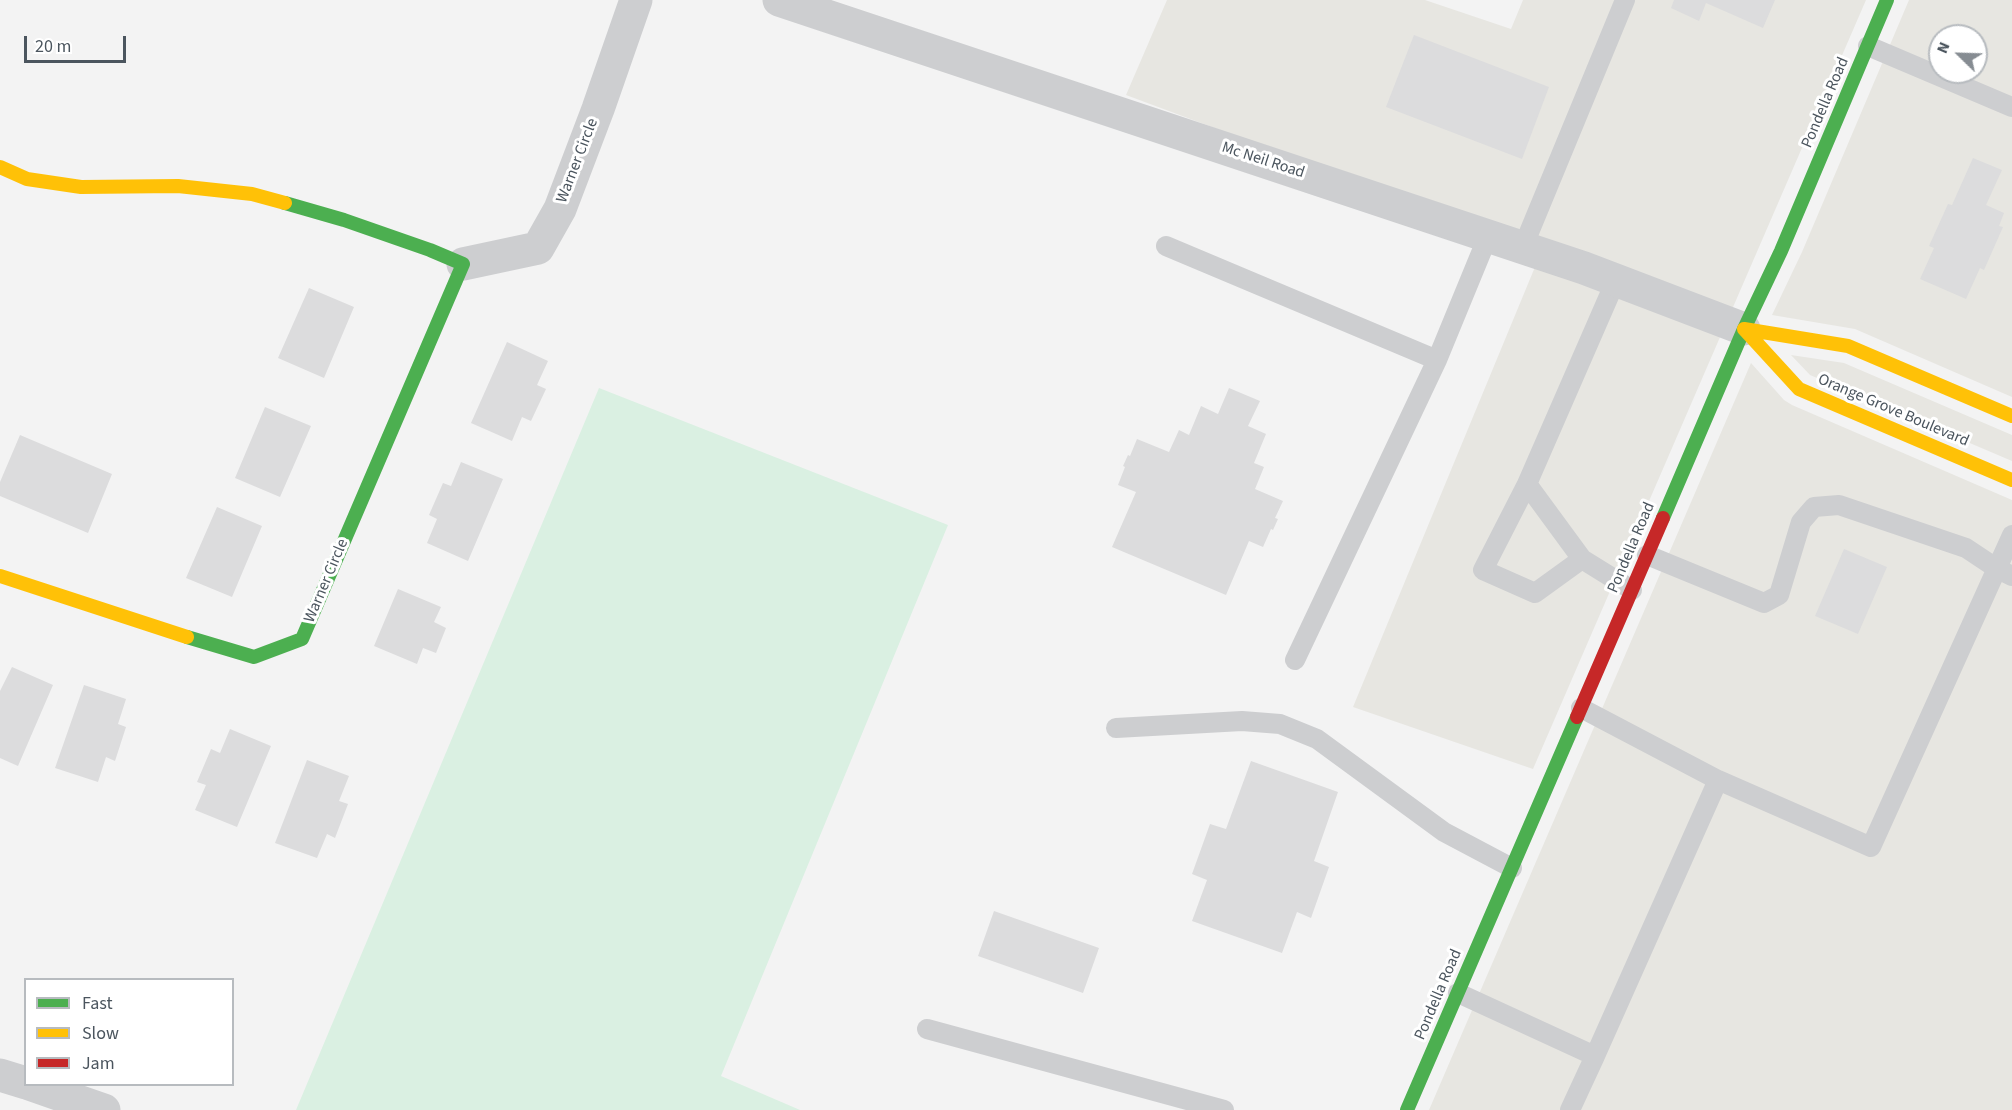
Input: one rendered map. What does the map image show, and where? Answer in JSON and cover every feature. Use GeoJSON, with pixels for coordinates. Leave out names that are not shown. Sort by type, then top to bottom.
{"type":"FeatureCollection","features":[{"type":"Feature","properties":{"kind":"street","name":"Warner Circle"},"geometry":{"type":"LineString","coordinates":[[0,576],[254,657],[302,639],[463,264],[538,248],[560,209],[636,0]]}},
{"type":"Feature","properties":{"kind":"street","name":"Mc Neil Road"},"geometry":{"type":"LineString","coordinates":[[779,0],[1523,247],[1744,329]]}},
{"type":"Feature","properties":{"kind":"street","name":"Pondella Road"},"geometry":{"type":"LineString","coordinates":[[1407,1110],[1744,329],[1781,251],[1887,0]]}},
{"type":"Feature","properties":{"kind":"street"},"geometry":{"type":"LineString","coordinates":[[0,167],[27,179],[81,187],[178,186],[252,194],[344,220],[463,264]]}},
{"type":"Feature","properties":{"kind":"street"},"geometry":{"type":"LineString","coordinates":[[1744,329],[1848,346],[2012,416]]}},
{"type":"Feature","properties":{"kind":"street","name":"Orange Grove Boulevard"},"geometry":{"type":"LineString","coordinates":[[1744,329],[1799,389],[2012,480]]}},
{"type":"Feature","properties":{"kind":"street"},"geometry":{"type":"LineString","coordinates":[[0,1074],[24,1083]]}},
{"type":"Feature","properties":{"kind":"street"},"geometry":{"type":"LineString","coordinates":[[33,1086],[104,1110]]}},
{"type":"Feature","properties":{"kind":"lane"},"geometry":{"type":"LineString","coordinates":[[1523,247],[1625,0]]}},
{"type":"Feature","properties":{"kind":"lane"},"geometry":{"type":"LineString","coordinates":[[1868,46],[2012,107]]}},
{"type":"Feature","properties":{"kind":"lane"},"geometry":{"type":"LineString","coordinates":[[1294,660],[1437,360],[1488,236]]}},
{"type":"Feature","properties":{"kind":"lane"},"geometry":{"type":"LineString","coordinates":[[1166,246],[1437,360]]}},
{"type":"Feature","properties":{"kind":"lane"},"geometry":{"type":"LineString","coordinates":[[1582,559],[1535,593],[1483,570],[1527,484],[1616,280]]}},
{"type":"Feature","properties":{"kind":"lane"},"geometry":{"type":"LineString","coordinates":[[1527,484],[1582,559],[1632,590]]}},
{"type":"Feature","properties":{"kind":"lane"},"geometry":{"type":"LineString","coordinates":[[1647,555],[1764,603],[1779,595],[1801,522],[1814,507],[1839,505],[1966,548],[2004,572]]}},
{"type":"Feature","properties":{"kind":"lane"},"geometry":{"type":"LineString","coordinates":[[1581,708],[1718,780],[1871,848],[2004,572],[2012,535]]}},
{"type":"Feature","properties":{"kind":"lane"},"geometry":{"type":"LineString","coordinates":[[1116,728],[1242,721],[1280,724],[1317,739],[1444,832],[1512,868]]}},
{"type":"Feature","properties":{"kind":"lane"},"geometry":{"type":"LineString","coordinates":[[1570,1110],[1718,780]]}},
{"type":"Feature","properties":{"kind":"lane"},"geometry":{"type":"LineString","coordinates":[[1458,993],[1595,1056]]}},
{"type":"Feature","properties":{"kind":"lane"},"geometry":{"type":"LineString","coordinates":[[927,1029],[1224,1110]]}},
{"type":"Feature","properties":{"kind":"shaded area"},"geometry":{"type":"Polygon","coordinates":[[[1167,0],[1425,0],[1511,29],[1523,0],[1866,0],[1533,769],[1353,707],[1542,250],[1126,95],[1167,0]]]}},
{"type":"Feature","properties":{"kind":"shaded area"},"geometry":{"type":"Polygon","coordinates":[[[1909,0],[2012,0],[2012,397],[1855,329],[1772,315],[1802,252],[1909,0]]]}},
{"type":"Feature","properties":{"kind":"shaded area"},"geometry":{"type":"Polygon","coordinates":[[[1791,355],[1844,363],[2012,435],[2012,461],[1810,375],[1791,355]]]}},
{"type":"Feature","properties":{"kind":"shaded area"},"geometry":{"type":"Polygon","coordinates":[[[1751,363],[1784,400],[1792,405],[2012,500],[2012,1110],[1429,1110],[1751,363]]]}},
{"type":"Feature","properties":{"kind":"green space"},"geometry":{"type":"Polygon","coordinates":[[[599,388],[948,525],[721,1076],[800,1110],[296,1110],[599,388]]]}},
{"type":"Feature","properties":{"kind":"building"},"geometry":{"type":"Polygon","coordinates":[[[1674,0],[1775,0],[1763,28],[1706,3],[1699,21],[1671,8],[1674,0]]]}},
{"type":"Feature","properties":{"kind":"building"},"geometry":{"type":"Polygon","coordinates":[[[1414,35],[1549,87],[1522,159],[1386,107],[1414,35]]]}},
{"type":"Feature","properties":{"kind":"building"},"geometry":{"type":"Polygon","coordinates":[[[1973,158],[2002,170],[1986,205],[2004,213],[1999,226],[2003,227],[1984,270],[1980,268],[1966,299],[1920,279],[1934,248],[1929,246],[1948,204],[1952,205],[1973,158]]]}},
{"type":"Feature","properties":{"kind":"building"},"geometry":{"type":"Polygon","coordinates":[[[309,288],[354,307],[324,378],[278,358],[309,288]]]}},
{"type":"Feature","properties":{"kind":"building"},"geometry":{"type":"Polygon","coordinates":[[[507,342],[548,361],[537,385],[546,389],[531,421],[522,417],[512,441],[471,423],[507,342]]]}},
{"type":"Feature","properties":{"kind":"building"},"geometry":{"type":"Polygon","coordinates":[[[1229,388],[1260,401],[1248,426],[1266,434],[1254,463],[1264,467],[1255,489],[1283,501],[1275,518],[1278,519],[1263,547],[1249,541],[1226,595],[1112,547],[1136,492],[1118,485],[1125,467],[1123,466],[1137,439],[1169,452],[1179,430],[1189,435],[1201,406],[1218,414],[1229,388]]]}},
{"type":"Feature","properties":{"kind":"building"},"geometry":{"type":"Polygon","coordinates":[[[265,407],[311,426],[280,497],[235,478],[265,407]]]}},
{"type":"Feature","properties":{"kind":"building"},"geometry":{"type":"Polygon","coordinates":[[[20,435],[112,474],[88,533],[0,496],[0,482],[20,435]]]}},
{"type":"Feature","properties":{"kind":"building"},"geometry":{"type":"Polygon","coordinates":[[[461,462],[503,479],[468,561],[427,543],[437,519],[429,515],[443,483],[451,486],[461,462]]]}},
{"type":"Feature","properties":{"kind":"building"},"geometry":{"type":"Polygon","coordinates":[[[217,507],[262,526],[232,597],[186,578],[217,507]]]}},
{"type":"Feature","properties":{"kind":"building"},"geometry":{"type":"Polygon","coordinates":[[[1844,549],[1887,567],[1858,634],[1815,616],[1844,549]]]}},
{"type":"Feature","properties":{"kind":"building"},"geometry":{"type":"Polygon","coordinates":[[[398,589],[441,607],[434,622],[446,628],[436,653],[423,648],[417,664],[374,646],[398,589]]]}},
{"type":"Feature","properties":{"kind":"building"},"geometry":{"type":"Polygon","coordinates":[[[12,667],[53,685],[18,766],[0,758],[0,691],[12,667]]]}},
{"type":"Feature","properties":{"kind":"building"},"geometry":{"type":"Polygon","coordinates":[[[84,685],[126,699],[118,724],[126,727],[115,761],[106,757],[98,782],[55,768],[84,685]]]}},
{"type":"Feature","properties":{"kind":"building"},"geometry":{"type":"Polygon","coordinates":[[[230,729],[271,746],[237,827],[195,810],[206,785],[197,782],[211,749],[220,753],[230,729]]]}},
{"type":"Feature","properties":{"kind":"building"},"geometry":{"type":"Polygon","coordinates":[[[307,760],[349,776],[339,801],[348,804],[335,838],[327,834],[317,858],[275,843],[307,760]]]}},
{"type":"Feature","properties":{"kind":"building"},"geometry":{"type":"Polygon","coordinates":[[[1251,761],[1338,792],[1314,861],[1329,867],[1311,918],[1297,912],[1282,953],[1192,921],[1207,880],[1192,874],[1210,824],[1226,829],[1251,761]]]}},
{"type":"Feature","properties":{"kind":"building"},"geometry":{"type":"Polygon","coordinates":[[[994,911],[1099,948],[1083,993],[978,956],[994,911]]]}},
{"type":"Feature","properties":{"kind":"traffic: fast"},"geometry":{"type":"LineString","coordinates":[[1663,518],[1744,329],[1781,251],[1887,0]]}},
{"type":"Feature","properties":{"kind":"traffic: fast"},"geometry":{"type":"LineString","coordinates":[[187,637],[254,657],[302,639],[463,264],[344,220],[285,203]]}},
{"type":"Feature","properties":{"kind":"traffic: fast"},"geometry":{"type":"LineString","coordinates":[[1407,1110],[1577,717]]}},
{"type":"Feature","properties":{"kind":"traffic: slow"},"geometry":{"type":"LineString","coordinates":[[0,167],[27,179],[81,187],[178,186],[252,194],[285,203]]}},
{"type":"Feature","properties":{"kind":"traffic: slow"},"geometry":{"type":"LineString","coordinates":[[1744,329],[1799,389],[2012,480]]}},
{"type":"Feature","properties":{"kind":"traffic: slow"},"geometry":{"type":"LineString","coordinates":[[1744,329],[1848,346],[2012,416]]}},
{"type":"Feature","properties":{"kind":"traffic: slow"},"geometry":{"type":"LineString","coordinates":[[0,576],[187,637]]}},
{"type":"Feature","properties":{"kind":"traffic: jam"},"geometry":{"type":"LineString","coordinates":[[1577,717],[1663,518]]}}]}
